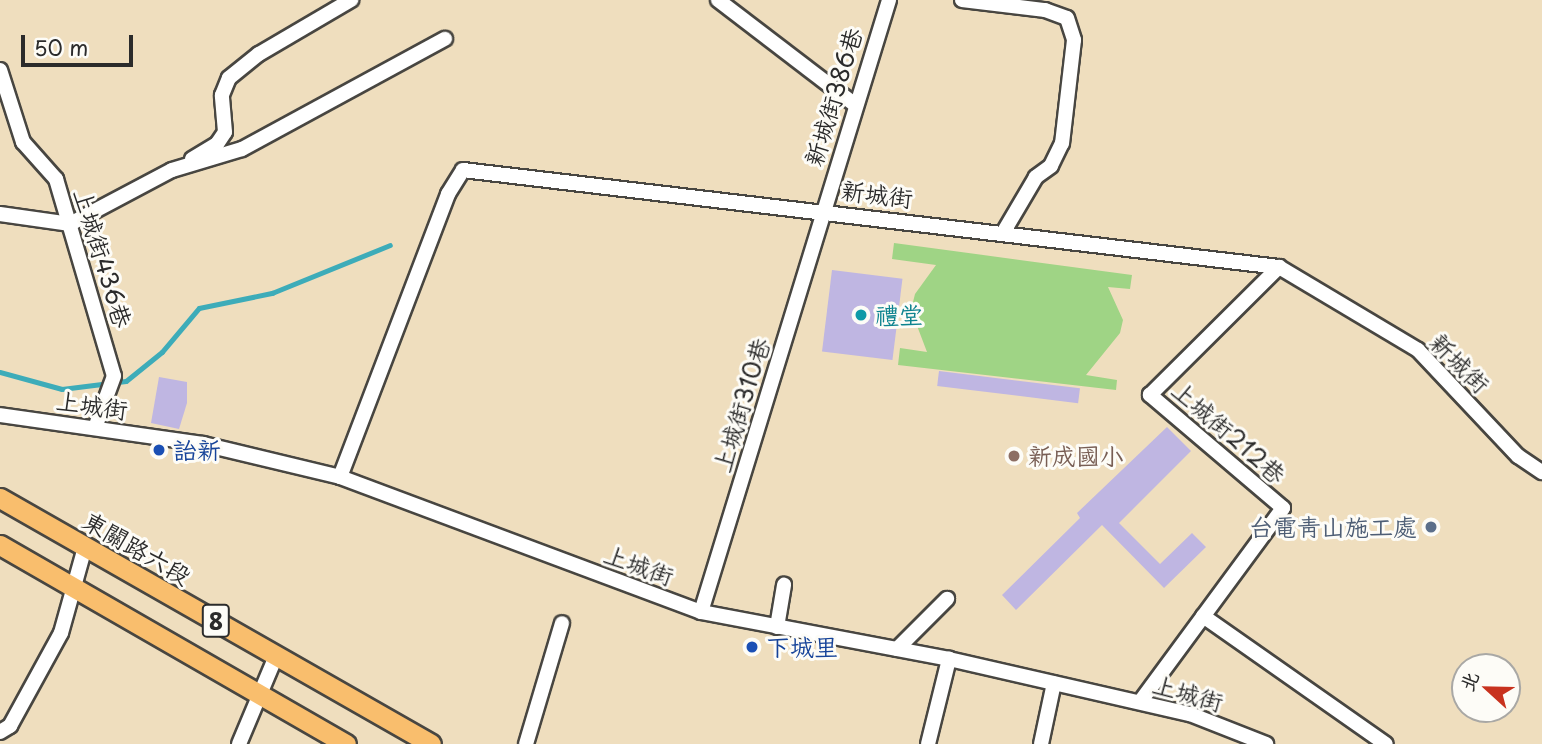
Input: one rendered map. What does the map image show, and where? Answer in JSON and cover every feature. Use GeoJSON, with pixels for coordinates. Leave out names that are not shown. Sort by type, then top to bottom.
{"type":"FeatureCollection","features":[{"type":"Feature","properties":{"kind":"main road","name":"東關路六段"},"geometry":{"type":"LineString","coordinates":[[0,498],[431,744]]}},
{"type":"Feature","properties":{"kind":"main road","name":"8"},"geometry":{"type":"LineString","coordinates":[[0,545],[346,744]]}},
{"type":"Feature","properties":{"kind":"street"},"geometry":{"type":"LineString","coordinates":[[0,214],[70,224],[217,144],[225,132],[222,94],[229,78],[259,54],[351,0]]}},
{"type":"Feature","properties":{"kind":"street"},"geometry":{"type":"LineString","coordinates":[[718,0],[854,104]]}},
{"type":"Feature","properties":{"kind":"street","name":"新城街386巷"},"geometry":{"type":"LineString","coordinates":[[825,211],[854,104],[889,0]]}},
{"type":"Feature","properties":{"kind":"street"},"geometry":{"type":"LineString","coordinates":[[962,0],[1045,5],[1067,18],[1074,40],[1062,143],[1051,166],[1036,177],[1003,233]]}},
{"type":"Feature","properties":{"kind":"street"},"geometry":{"type":"LineString","coordinates":[[172,170],[243,149],[445,39]]}},
{"type":"Feature","properties":{"kind":"street","name":"上城街436巷"},"geometry":{"type":"LineString","coordinates":[[0,70],[23,142],[56,179],[114,376],[95,428]]}},
{"type":"Feature","properties":{"kind":"street","name":"新城街"},"geometry":{"type":"LineString","coordinates":[[340,477],[448,194],[463,170],[1279,267],[1418,350],[1518,456],[1542,472]]}},
{"type":"Feature","properties":{"kind":"street","name":"上城街310巷"},"geometry":{"type":"LineString","coordinates":[[701,612],[825,211]]}},
{"type":"Feature","properties":{"kind":"street","name":"上城街212巷"},"geometry":{"type":"LineString","coordinates":[[1140,702],[1283,508],[1150,395],[1279,267]]}},
{"type":"Feature","properties":{"kind":"street","name":"上城街"},"geometry":{"type":"LineString","coordinates":[[0,415],[203,444],[340,477],[701,612],[949,659],[1140,702],[1190,714],[1265,744]]}},
{"type":"Feature","properties":{"kind":"street"},"geometry":{"type":"LineString","coordinates":[[0,732],[10,726],[61,633],[71,587],[85,547]]}},
{"type":"Feature","properties":{"kind":"street"},"geometry":{"type":"LineString","coordinates":[[777,627],[784,585]]}},
{"type":"Feature","properties":{"kind":"street"},"geometry":{"type":"LineString","coordinates":[[897,649],[947,599]]}},
{"type":"Feature","properties":{"kind":"street"},"geometry":{"type":"LineString","coordinates":[[1203,616],[1386,744]]}},
{"type":"Feature","properties":{"kind":"street"},"geometry":{"type":"LineString","coordinates":[[526,744],[562,623]]}},
{"type":"Feature","properties":{"kind":"street"},"geometry":{"type":"LineString","coordinates":[[239,744],[276,656]]}},
{"type":"Feature","properties":{"kind":"street"},"geometry":{"type":"LineString","coordinates":[[928,744],[949,659]]}},
{"type":"Feature","properties":{"kind":"street"},"geometry":{"type":"LineString","coordinates":[[1041,744],[1054,683]]}},
{"type":"Feature","properties":{"kind":"green space"},"geometry":{"type":"Polygon","coordinates":[[[894,243],[1132,275],[1130,289],[1108,287],[1123,320],[1120,333],[1086,375],[1117,380],[1116,390],[898,365],[900,348],[927,352],[911,310],[915,294],[936,265],[892,259],[894,243]]]}},
{"type":"Feature","properties":{"kind":"building","name":"禮堂"},"geometry":{"type":"Polygon","coordinates":[[[832,270],[902,279],[892,360],[822,351],[832,270]]]}},
{"type":"Feature","properties":{"kind":"building"},"geometry":{"type":"Polygon","coordinates":[[[939,371],[1080,388],[1078,403],[937,386],[939,371]]]}},
{"type":"Feature","properties":{"kind":"building"},"geometry":{"type":"Polygon","coordinates":[[[159,377],[187,382],[187,403],[179,429],[151,423],[159,377]]]}},
{"type":"Feature","properties":{"kind":"building"},"geometry":{"type":"Polygon","coordinates":[[[1167,427],[1191,451],[1119,523],[1160,564],[1192,533],[1206,547],[1164,588],[1102,525],[1016,610],[1002,595],[1080,518],[1077,513],[1167,427]]]}},
{"type":"Feature","properties":{"kind":"waterway"},"geometry":{"type":"LineString","coordinates":[[0,372],[62,389],[126,381],[162,352],[199,308],[272,293],[390,245]]}},
{"type":"Feature","properties":{"kind":"place","name":"禮堂"},"geometry":{"type":"Point","coordinates":[861,315]}},
{"type":"Feature","properties":{"kind":"place","name":"詒新"},"geometry":{"type":"Point","coordinates":[159,450]}},
{"type":"Feature","properties":{"kind":"place","name":"新成國小"},"geometry":{"type":"Point","coordinates":[1014,456]}},
{"type":"Feature","properties":{"kind":"place","name":"台電青山施工處"},"geometry":{"type":"Point","coordinates":[1431,527]}},
{"type":"Feature","properties":{"kind":"place","name":"下城里"},"geometry":{"type":"Point","coordinates":[752,647]}}]}
